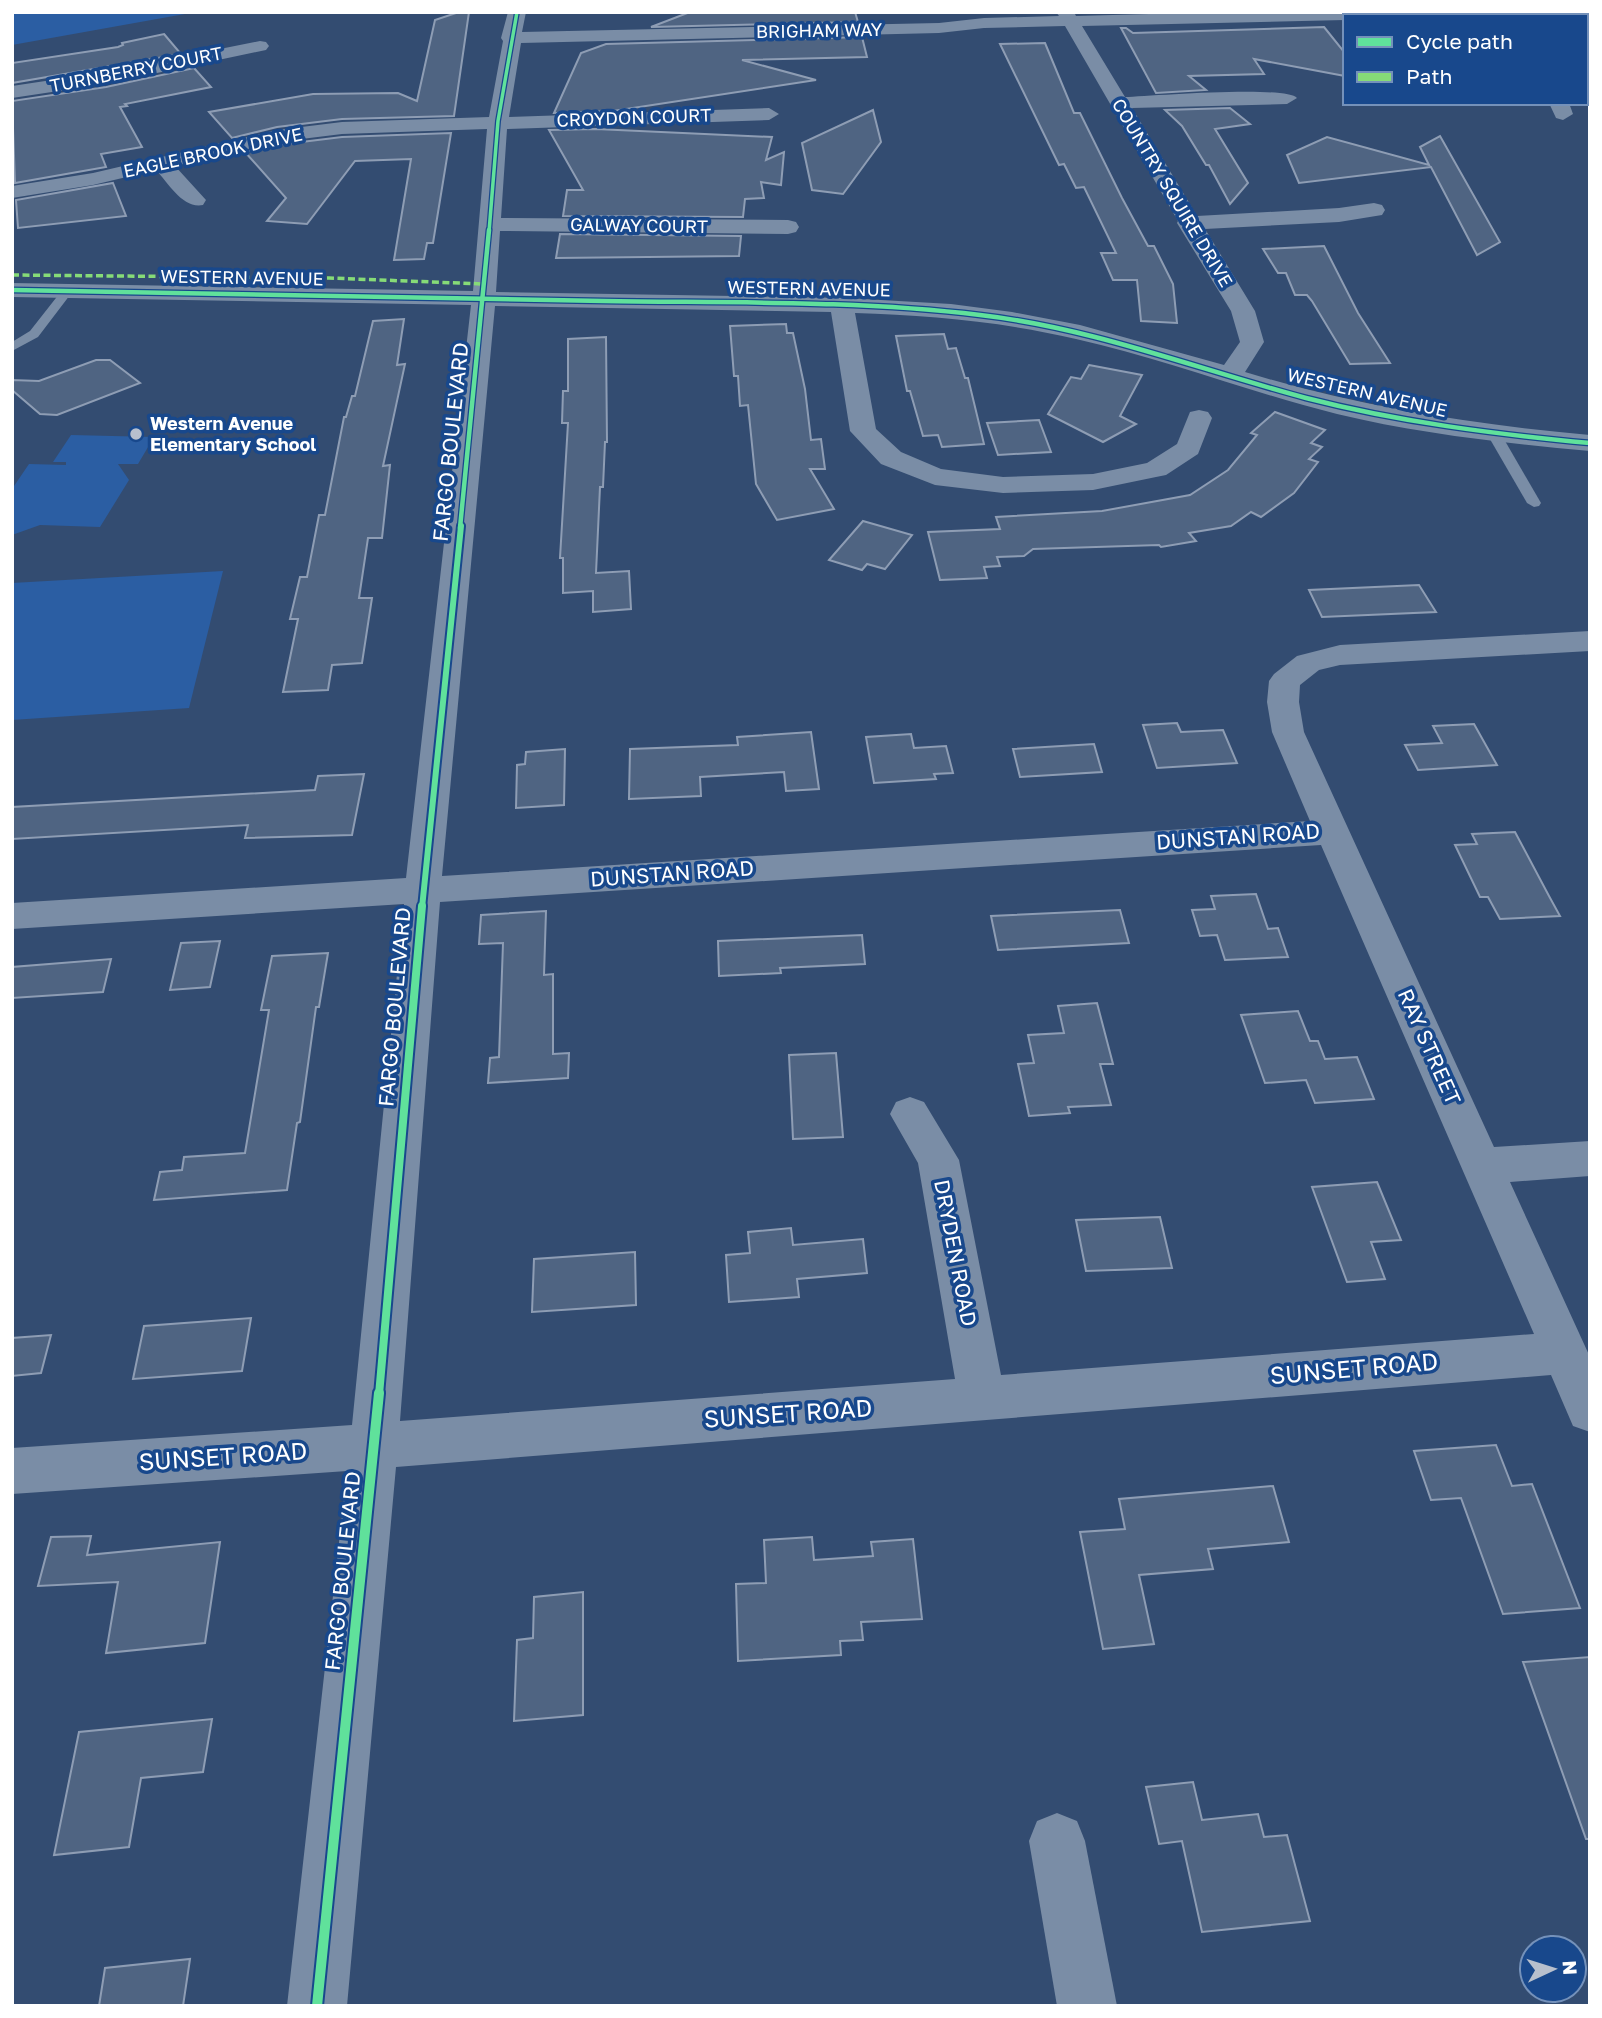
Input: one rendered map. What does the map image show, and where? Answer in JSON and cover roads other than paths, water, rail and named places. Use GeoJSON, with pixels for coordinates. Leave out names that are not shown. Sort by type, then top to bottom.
{"type":"FeatureCollection","features":[{"type":"Feature","properties":{"kind":"street","name":"FARGO BOULEVARD"},"geometry":{"type":"LineString","coordinates":[[317,2006],[374,1446],[423,891],[484,298],[498,121],[510,38],[517,12]]}},
{"type":"Feature","properties":{"kind":"street","name":"BRIGHAM WAY"},"geometry":{"type":"LineString","coordinates":[[1446,14],[1464,12]]}},
{"type":"Feature","properties":{"kind":"street","name":"BRIGHAM WAY"},"geometry":{"type":"LineString","coordinates":[[510,38],[939,27],[1067,17],[1343,15]]}},
{"type":"Feature","properties":{"kind":"street","name":"COUNTRY SQUIRE DRIVE"},"geometry":{"type":"LineString","coordinates":[[1067,17],[1243,311],[1252,342],[1221,375]]}},
{"type":"Feature","properties":{"kind":"street","name":"TURNBERRY COURT"},"geometry":{"type":"LineString","coordinates":[[12,92],[105,78],[260,46]]}},
{"type":"Feature","properties":{"kind":"street"},"geometry":{"type":"LineString","coordinates":[[1119,103],[1287,98]]}},
{"type":"Feature","properties":{"kind":"street","name":"CROYDON COURT"},"geometry":{"type":"LineString","coordinates":[[498,121],[769,114]]}},
{"type":"Feature","properties":{"kind":"street","name":"EAGLE BROOK DRIVE"},"geometry":{"type":"LineString","coordinates":[[12,192],[93,179],[277,135],[342,128],[498,121]]}},
{"type":"Feature","properties":{"kind":"street"},"geometry":{"type":"LineString","coordinates":[[160,163],[195,200]]}},
{"type":"Feature","properties":{"kind":"street"},"geometry":{"type":"LineString","coordinates":[[1188,223],[1339,215],[1374,210]]}},
{"type":"Feature","properties":{"kind":"street","name":"GALWAY COURT"},"geometry":{"type":"LineString","coordinates":[[490,224],[788,228]]}},
{"type":"Feature","properties":{"kind":"street","name":"WESTERN AVENUE"},"geometry":{"type":"LineString","coordinates":[[12,290],[846,305],[966,312],[1043,324],[1136,346],[1221,375],[1337,406],[1419,424],[1590,443]]}},
{"type":"Feature","properties":{"kind":"street"},"geometry":{"type":"LineString","coordinates":[[846,305],[842,315],[863,431],[891,458],[935,477],[1003,485],[1093,481],[1156,469],[1189,447],[1199,418],[1216,410],[1224,392],[1221,375]]}},
{"type":"Feature","properties":{"kind":"street","name":"RAY STREET"},"geometry":{"type":"LineString","coordinates":[[1590,641],[1340,655],[1308,663],[1285,681],[1283,702],[1287,732],[1590,1410]]}},
{"type":"Feature","properties":{"kind":"street","name":"DUNSTAN ROAD"},"geometry":{"type":"LineString","coordinates":[[12,916],[1332,832]]}},
{"type":"Feature","properties":{"kind":"street","name":"DRYDEN ROAD"},"geometry":{"type":"LineString","coordinates":[[910,1114],[938,1160],[982,1398]]}},
{"type":"Feature","properties":{"kind":"street"},"geometry":{"type":"LineString","coordinates":[[1482,1166],[1590,1158]]}},
{"type":"Feature","properties":{"kind":"street","name":"SUNSET ROAD"},"geometry":{"type":"LineString","coordinates":[[12,1471],[374,1446],[1564,1353]]}},
{"type":"Feature","properties":{"kind":"street"},"geometry":{"type":"LineString","coordinates":[[1057,1840],[1087,2006]]}},
{"type":"Feature","properties":{"kind":"lane"},"geometry":{"type":"LineString","coordinates":[[12,346],[34,334],[67,290]]}},
{"type":"Feature","properties":{"kind":"lane"},"geometry":{"type":"LineString","coordinates":[[1494,434],[1534,503]]}},
{"type":"Feature","properties":{"kind":"place","name":"Western Avenue Elementary School"},"geometry":{"type":"Point","coordinates":[136,434]}}]}
